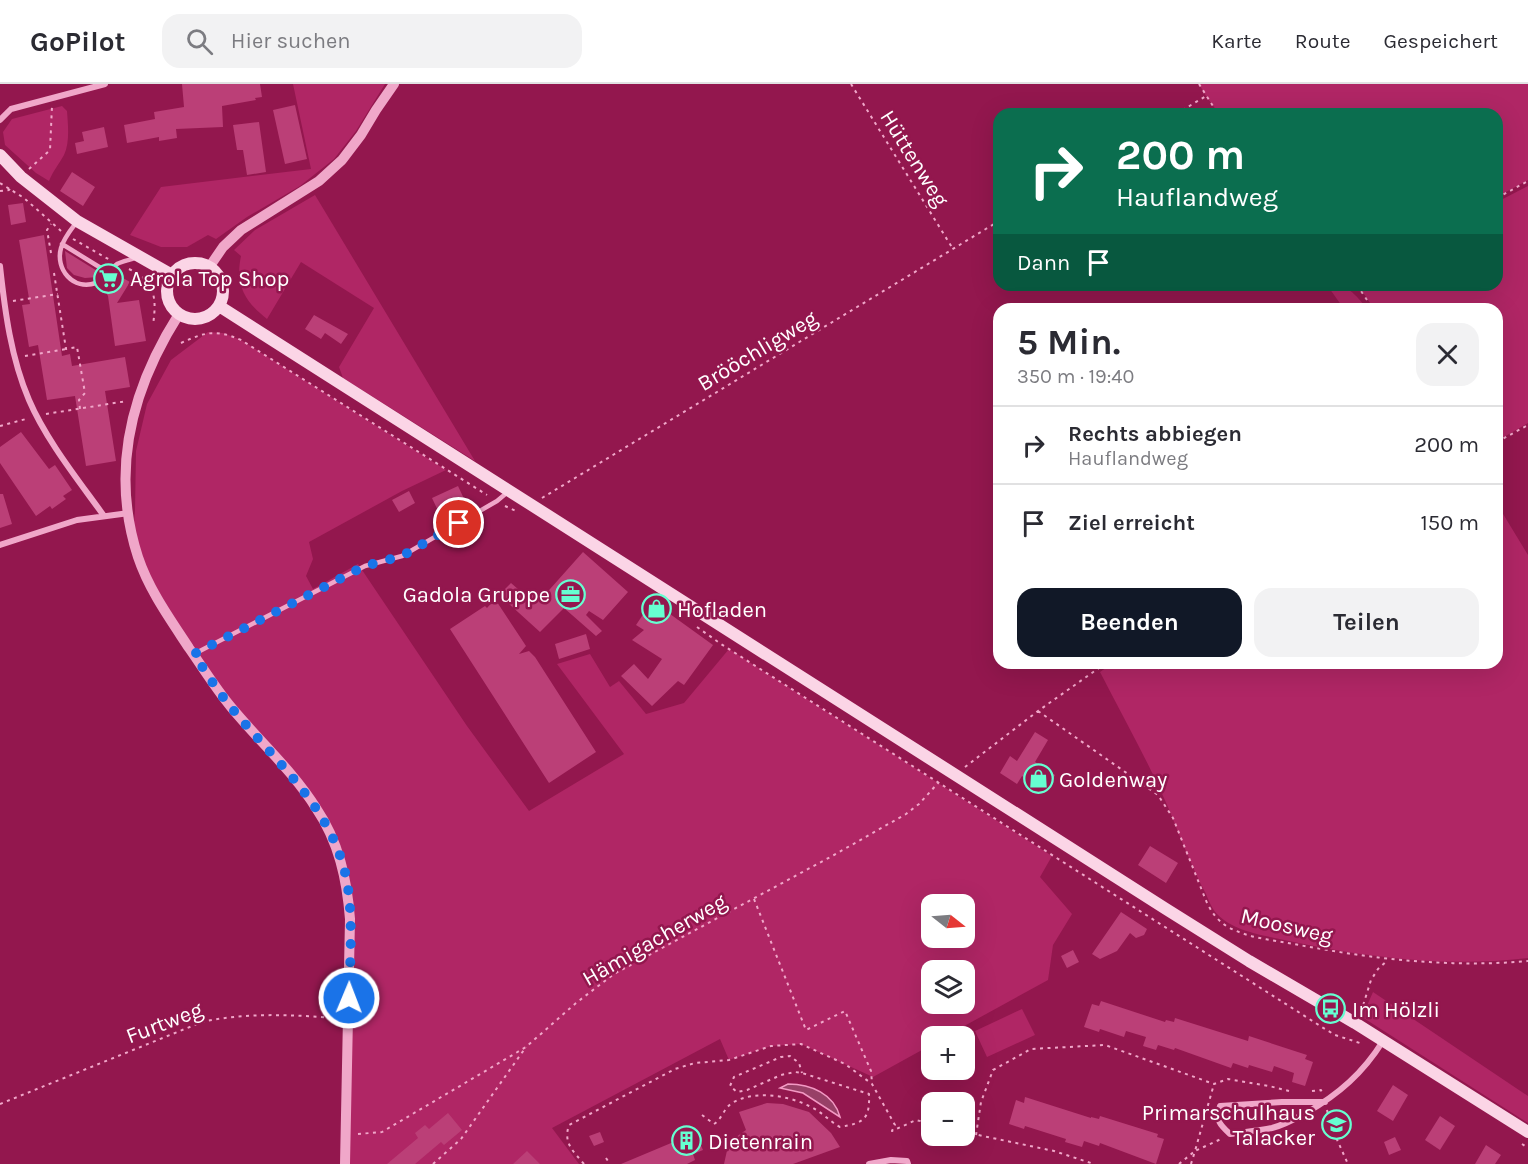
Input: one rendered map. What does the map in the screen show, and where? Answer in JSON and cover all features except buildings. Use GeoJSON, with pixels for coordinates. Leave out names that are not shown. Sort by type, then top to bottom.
{"type":"FeatureCollection","features":[{"type":"Feature","properties":{"kind":"main road"},"geometry":{"type":"LineString","coordinates":[[0,155],[21,177],[77,221],[172,275]]}},
{"type":"Feature","properties":{"kind":"main road"},"geometry":{"type":"LineString","coordinates":[[202,263],[210,267],[222,280],[223,298],[219,306],[205,318],[188,318],[179,315],[168,301],[168,283],[172,275],[185,264],[202,263]]}},
{"type":"Feature","properties":{"kind":"main road"},"geometry":{"type":"LineString","coordinates":[[219,306],[1249,961],[1383,1040],[1528,1131]]}},
{"type":"Feature","properties":{"kind":"street"},"geometry":{"type":"LineString","coordinates":[[0,120],[11,109],[105,84]]}},
{"type":"Feature","properties":{"kind":"street"},"geometry":{"type":"LineString","coordinates":[[210,267],[223,248],[241,230],[319,182],[342,160],[362,135],[394,84]]}},
{"type":"Feature","properties":{"kind":"street"},"geometry":{"type":"LineString","coordinates":[[0,266],[1,286],[14,358],[26,393],[37,416],[104,516]]}},
{"type":"Feature","properties":{"kind":"street"},"geometry":{"type":"LineString","coordinates":[[179,315],[155,356],[137,399],[127,452],[129,513],[139,557],[159,602],[230,706],[317,808],[340,858],[348,887],[350,920],[345,1164]]}},
{"type":"Feature","properties":{"kind":"street"},"geometry":{"type":"LineString","coordinates":[[0,545],[77,520],[129,513]]}},
{"type":"Feature","properties":{"kind":"street"},"geometry":{"type":"LineString","coordinates":[[1325,1102],[1220,1106],[1217,1115],[1220,1125],[1230,1134],[1273,1128],[1290,1122],[1325,1102],[1358,1076],[1383,1040]]}},
{"type":"Feature","properties":{"kind":"street"},"geometry":{"type":"LineString","coordinates":[[869,1164],[891,1160],[907,1161],[908,1164]]}},
{"type":"Feature","properties":{"kind":"lane"},"geometry":{"type":"LineString","coordinates":[[77,221],[62,244],[60,257],[61,265],[68,278],[74,282],[88,285],[104,278],[117,264],[141,256]]}},
{"type":"Feature","properties":{"kind":"lane"},"geometry":{"type":"LineString","coordinates":[[62,244],[109,273]]}},
{"type":"Feature","properties":{"kind":"lane"},"geometry":{"type":"LineString","coordinates":[[194,654],[365,566],[402,556],[497,501],[509,491]]}},
{"type":"Feature","properties":{"kind":"path","name":"Hüttenweg"},"geometry":{"type":"LineString","coordinates":[[851,84],[953,249]]}},
{"type":"Feature","properties":{"kind":"path"},"geometry":{"type":"LineString","coordinates":[[1199,84],[1214,108]]}},
{"type":"Feature","properties":{"kind":"path"},"geometry":{"type":"LineString","coordinates":[[1186,108],[1206,96]]}},
{"type":"Feature","properties":{"kind":"path"},"geometry":{"type":"LineString","coordinates":[[0,191],[9,190],[50,150],[52,107],[49,98]]}},
{"type":"Feature","properties":{"kind":"path"},"geometry":{"type":"LineString","coordinates":[[1503,195],[1528,181]]}},
{"type":"Feature","properties":{"kind":"path"},"geometry":{"type":"LineString","coordinates":[[0,183],[24,198],[51,224],[67,235],[143,276],[148,281],[154,298],[153,325]]}},
{"type":"Feature","properties":{"kind":"path"},"geometry":{"type":"LineString","coordinates":[[51,224],[47,230],[52,262]]}},
{"type":"Feature","properties":{"kind":"path","name":"Brööchligweg"},"geometry":{"type":"LineString","coordinates":[[531,505],[993,225]]}},
{"type":"Feature","properties":{"kind":"path"},"geometry":{"type":"LineString","coordinates":[[54,273],[66,349]]}},
{"type":"Feature","properties":{"kind":"path"},"geometry":{"type":"LineString","coordinates":[[5,302],[58,294]]}},
{"type":"Feature","properties":{"kind":"path"},"geometry":{"type":"LineString","coordinates":[[181,343],[198,335],[212,332],[223,333],[241,340],[519,513]]}},
{"type":"Feature","properties":{"kind":"path"},"geometry":{"type":"LineString","coordinates":[[14,358],[77,347],[85,393],[79,400],[80,409]]}},
{"type":"Feature","properties":{"kind":"path"},"geometry":{"type":"LineString","coordinates":[[0,426],[37,416],[137,399]]}},
{"type":"Feature","properties":{"kind":"path"},"geometry":{"type":"LineString","coordinates":[[1503,439],[1528,424]]}},
{"type":"Feature","properties":{"kind":"path"},"geometry":{"type":"LineString","coordinates":[[696,625],[721,644],[1325,1029],[1376,1051]]}},
{"type":"Feature","properties":{"kind":"path","name":"Hämigacherweg"},"geometry":{"type":"LineString","coordinates":[[346,1134],[382,1132],[526,1047],[576,1003],[614,974],[906,814],[919,804],[938,782],[963,769],[1098,669]]}},
{"type":"Feature","properties":{"kind":"path","name":"Moosweg"},"geometry":{"type":"LineString","coordinates":[[1038,711],[1158,795],[1173,818],[1207,903],[1220,922],[1239,932],[1329,951],[1428,963],[1477,964],[1528,961]]}},
{"type":"Feature","properties":{"kind":"path"},"geometry":{"type":"LineString","coordinates":[[754,899],[806,1030],[845,1011],[871,1071],[873,1084],[895,1125],[892,1131],[916,1120],[921,1121]]}},
{"type":"Feature","properties":{"kind":"path"},"geometry":{"type":"LineString","coordinates":[[1361,1012],[1371,980],[1378,969],[1389,959]]}},
{"type":"Feature","properties":{"kind":"path","name":"Furtweg"},"geometry":{"type":"LineString","coordinates":[[0,1104],[202,1022],[229,1016],[284,1015],[349,1018]]}},
{"type":"Feature","properties":{"kind":"path"},"geometry":{"type":"LineString","coordinates":[[584,1164],[567,1143],[566,1134],[569,1125],[675,1069],[685,1066],[729,1060],[771,1046],[801,1044],[845,1064],[873,1084]]}},
{"type":"Feature","properties":{"kind":"path"},"geometry":{"type":"LineString","coordinates":[[1094,1164],[1054,1151],[976,1135],[981,1102],[993,1070],[1031,1049],[1105,1046],[1214,1084],[1228,1078],[1297,1094]]}},
{"type":"Feature","properties":{"kind":"path"},"geometry":{"type":"LineString","coordinates":[[433,1164],[461,1139],[526,1047]]}},
{"type":"Feature","properties":{"kind":"path"},"geometry":{"type":"LineString","coordinates":[[702,1115],[714,1124],[730,1104],[749,1097],[767,1095],[808,1105],[840,1127],[855,1125],[866,1116],[870,1109],[869,1094],[802,1073],[781,1075],[737,1092],[730,1086],[734,1077],[781,1057],[790,1056],[799,1063],[802,1073]]}},
{"type":"Feature","properties":{"kind":"path"},"geometry":{"type":"LineString","coordinates":[[1191,1164],[1214,1084]]}},
{"type":"Feature","properties":{"kind":"path"},"geometry":{"type":"LineString","coordinates":[[1305,1092],[1321,1090],[1330,1124],[1348,1164]]}},
{"type":"Feature","properties":{"kind":"path"},"geometry":{"type":"LineString","coordinates":[[1179,1164],[1195,1151],[1230,1134]]}},
{"type":"Feature","properties":{"kind":"path"},"geometry":{"type":"LineString","coordinates":[[1519,1142],[1528,1148]]}},
{"type":"Feature","properties":{"kind":"path"},"geometry":{"type":"LineString","coordinates":[[606,1158],[610,1164]]}},
{"type":"Feature","properties":{"kind":"shaded area"},"geometry":{"type":"Polygon","coordinates":[[[293,84],[385,84],[356,131],[334,159],[300,186],[247,217],[216,239],[208,235],[187,247],[161,247],[130,235],[161,187],[311,169],[293,84]]]}},
{"type":"Feature","properties":{"kind":"shaded area"},"geometry":{"type":"Polygon","coordinates":[[[1199,84],[1528,84],[1528,180],[1503,194],[1503,108],[1215,108],[1199,84]]]}},
{"type":"Feature","properties":{"kind":"shaded area"},"geometry":{"type":"Polygon","coordinates":[[[62,106],[67,111],[67,145],[49,181],[36,173],[5,145],[3,132],[12,119],[62,106]]]}},
{"type":"Feature","properties":{"kind":"shaded area"},"geometry":{"type":"Polygon","coordinates":[[[1528,186],[1528,423],[1503,438],[1503,303],[1370,303],[1362,291],[1503,291],[1503,199],[1528,186]]]}},
{"type":"Feature","properties":{"kind":"shaded area"},"geometry":{"type":"Polygon","coordinates":[[[315,195],[475,461],[343,378],[339,367],[374,308],[301,262],[267,319],[247,299],[239,275],[241,256],[234,250],[255,230],[315,195]]]}},
{"type":"Feature","properties":{"kind":"shaded area"},"geometry":{"type":"Polygon","coordinates":[[[1331,291],[1350,291],[1362,303],[1340,303],[1331,291]]]}},
{"type":"Feature","properties":{"kind":"shaded area"},"geometry":{"type":"Polygon","coordinates":[[[208,332],[223,333],[241,340],[446,470],[402,491],[309,542],[313,559],[306,576],[313,589],[358,564],[467,726],[529,811],[624,754],[557,664],[590,654],[610,687],[619,681],[646,714],[684,703],[729,649],[1052,856],[1040,877],[1072,914],[1053,945],[1048,980],[964,1026],[921,1026],[921,1051],[873,1077],[801,1044],[771,1046],[729,1060],[720,1039],[552,1128],[579,1164],[345,1164],[350,919],[330,833],[254,734],[159,602],[133,534],[136,451],[147,404],[171,360],[208,332]]]}},
{"type":"Feature","properties":{"kind":"shaded area"},"geometry":{"type":"Polygon","coordinates":[[[1503,514],[1528,555],[1528,958],[1467,962],[1375,956],[1257,934],[1231,925],[1215,912],[1211,905],[1144,756],[1100,672],[1104,669],[1503,669],[1503,514]]]}},
{"type":"Feature","properties":{"kind":"shaded area"},"geometry":{"type":"Polygon","coordinates":[[[1373,992],[1528,1096],[1528,1123],[1362,1017],[1373,992]]]}},
{"type":"Feature","properties":{"kind":"shaded area"},"geometry":{"type":"Polygon","coordinates":[[[1022,1009],[1035,1035],[987,1057],[975,1031],[1022,1009]]]}},
{"type":"Feature","properties":{"kind":"shaded area"},"geometry":{"type":"Polygon","coordinates":[[[788,1084],[813,1088],[827,1096],[833,1102],[840,1117],[803,1093],[780,1088],[788,1084]]]}},
{"type":"Feature","properties":{"kind":"place","name":"Agrola Top Shop"},"geometry":{"type":"Point","coordinates":[109,278]}},
{"type":"Feature","properties":{"kind":"place","name":"Gadola Gruppe"},"geometry":{"type":"Point","coordinates":[571,594]}},
{"type":"Feature","properties":{"kind":"place","name":"Hofladen"},"geometry":{"type":"Point","coordinates":[656,609]}},
{"type":"Feature","properties":{"kind":"place","name":"Goldenway"},"geometry":{"type":"Point","coordinates":[1038,779]}},
{"type":"Feature","properties":{"kind":"place","name":"Im Hölzli"},"geometry":{"type":"Point","coordinates":[1331,1009]}},
{"type":"Feature","properties":{"kind":"place","name":"Primarschulhaus Talacker"},"geometry":{"type":"Point","coordinates":[1336,1125]}},
{"type":"Feature","properties":{"kind":"place","name":"Dietenrain"},"geometry":{"type":"Point","coordinates":[687,1141]}},
{"type":"Feature","properties":{"kind":"route"},"geometry":{"type":"LineString","coordinates":[[349,998],[348,887],[330,833],[317,808],[302,788],[230,706],[194,654],[365,566],[402,556],[459,523]]}}]}
